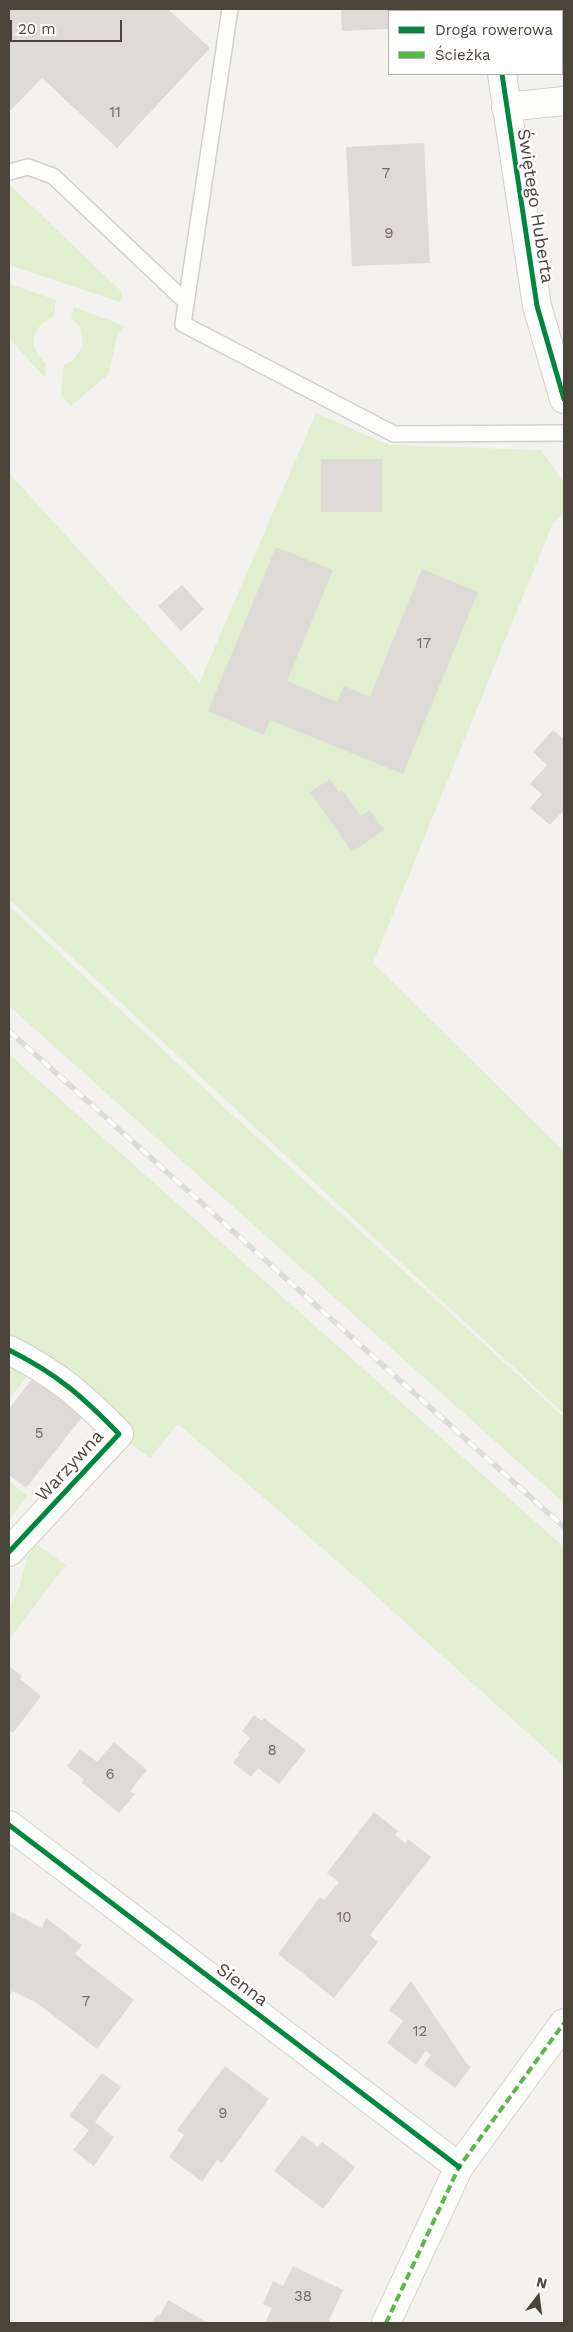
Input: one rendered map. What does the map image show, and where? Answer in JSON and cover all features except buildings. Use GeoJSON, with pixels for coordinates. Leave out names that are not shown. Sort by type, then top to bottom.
{"type":"FeatureCollection","features":[{"type":"Feature","properties":{"kind":"street","name":"Świętego Huberta"},"geometry":{"type":"LineString","coordinates":[[502,75],[537,306],[564,399]]}},
{"type":"Feature","properties":{"kind":"street"},"geometry":{"type":"LineString","coordinates":[[506,107],[564,101]]}},
{"type":"Feature","properties":{"kind":"street","name":"Warzywna"},"geometry":{"type":"LineString","coordinates":[[9,1350],[56,1377],[87,1402],[119,1434],[9,1552]]}},
{"type":"Feature","properties":{"kind":"street","name":"Sienna"},"geometry":{"type":"LineString","coordinates":[[9,1825],[458,2167]]}},
{"type":"Feature","properties":{"kind":"street"},"geometry":{"type":"LineString","coordinates":[[386,2323],[458,2167],[564,2023]]}},
{"type":"Feature","properties":{"kind":"lane"},"geometry":{"type":"LineString","coordinates":[[230,9],[182,324],[394,434],[564,433]]}},
{"type":"Feature","properties":{"kind":"lane"},"geometry":{"type":"LineString","coordinates":[[9,172],[28,167],[53,176],[186,302]]}},
{"type":"Feature","properties":{"kind":"green space"},"geometry":{"type":"Polygon","coordinates":[[[9,184],[121,291],[123,298],[120,302],[9,265],[9,184]]]}},
{"type":"Feature","properties":{"kind":"green space"},"geometry":{"type":"Polygon","coordinates":[[[9,284],[56,300],[54,316],[40,326],[34,337],[36,350],[46,363],[45,378],[9,338],[9,284]]]}},
{"type":"Feature","properties":{"kind":"green space"},"geometry":{"type":"Polygon","coordinates":[[[74,307],[125,326],[116,339],[109,374],[71,406],[61,395],[64,365],[72,361],[83,346],[80,327],[71,318],[74,307]]]}},
{"type":"Feature","properties":{"kind":"green space"},"geometry":{"type":"Polygon","coordinates":[[[316,413],[389,445],[541,450],[564,483],[564,514],[553,523],[373,963],[564,1151],[564,1414],[9,899],[9,473],[199,682],[198,686],[316,413]]]}},
{"type":"Feature","properties":{"kind":"green space"},"geometry":{"type":"Polygon","coordinates":[[[9,906],[237,1119],[564,1417],[564,1503],[9,1006],[9,906]]]}},
{"type":"Feature","properties":{"kind":"green space"},"geometry":{"type":"Polygon","coordinates":[[[9,1054],[564,1547],[564,1766],[344,1567],[178,1424],[150,1458],[126,1441],[9,1341],[9,1054]]]}},
{"type":"Feature","properties":{"kind":"green space"},"geometry":{"type":"Polygon","coordinates":[[[9,1363],[30,1373],[9,1399],[9,1363]]]}},
{"type":"Feature","properties":{"kind":"green space"},"geometry":{"type":"Polygon","coordinates":[[[9,1481],[27,1496],[9,1521],[9,1481]]]}},
{"type":"Feature","properties":{"kind":"green space"},"geometry":{"type":"Polygon","coordinates":[[[36,1544],[66,1565],[9,1639],[9,1610],[20,1585],[27,1558],[36,1544]]]}},
{"type":"Feature","properties":{"kind":"railway"},"geometry":{"type":"LineString","coordinates":[[9,1031],[564,1527]]}},
{"type":"Feature","properties":{"kind":"marked path"},"geometry":{"type":"LineString","coordinates":[[386,2323],[459,2167],[564,2023]]}},
{"type":"Feature","properties":{"kind":"cycle path"},"geometry":{"type":"LineString","coordinates":[[502,75],[537,306],[564,399]]}},
{"type":"Feature","properties":{"kind":"cycle path"},"geometry":{"type":"LineString","coordinates":[[9,1350],[55,1377],[93,1408],[119,1434],[9,1552]]}},
{"type":"Feature","properties":{"kind":"cycle path"},"geometry":{"type":"LineString","coordinates":[[9,1825],[459,2167]]}}]}
